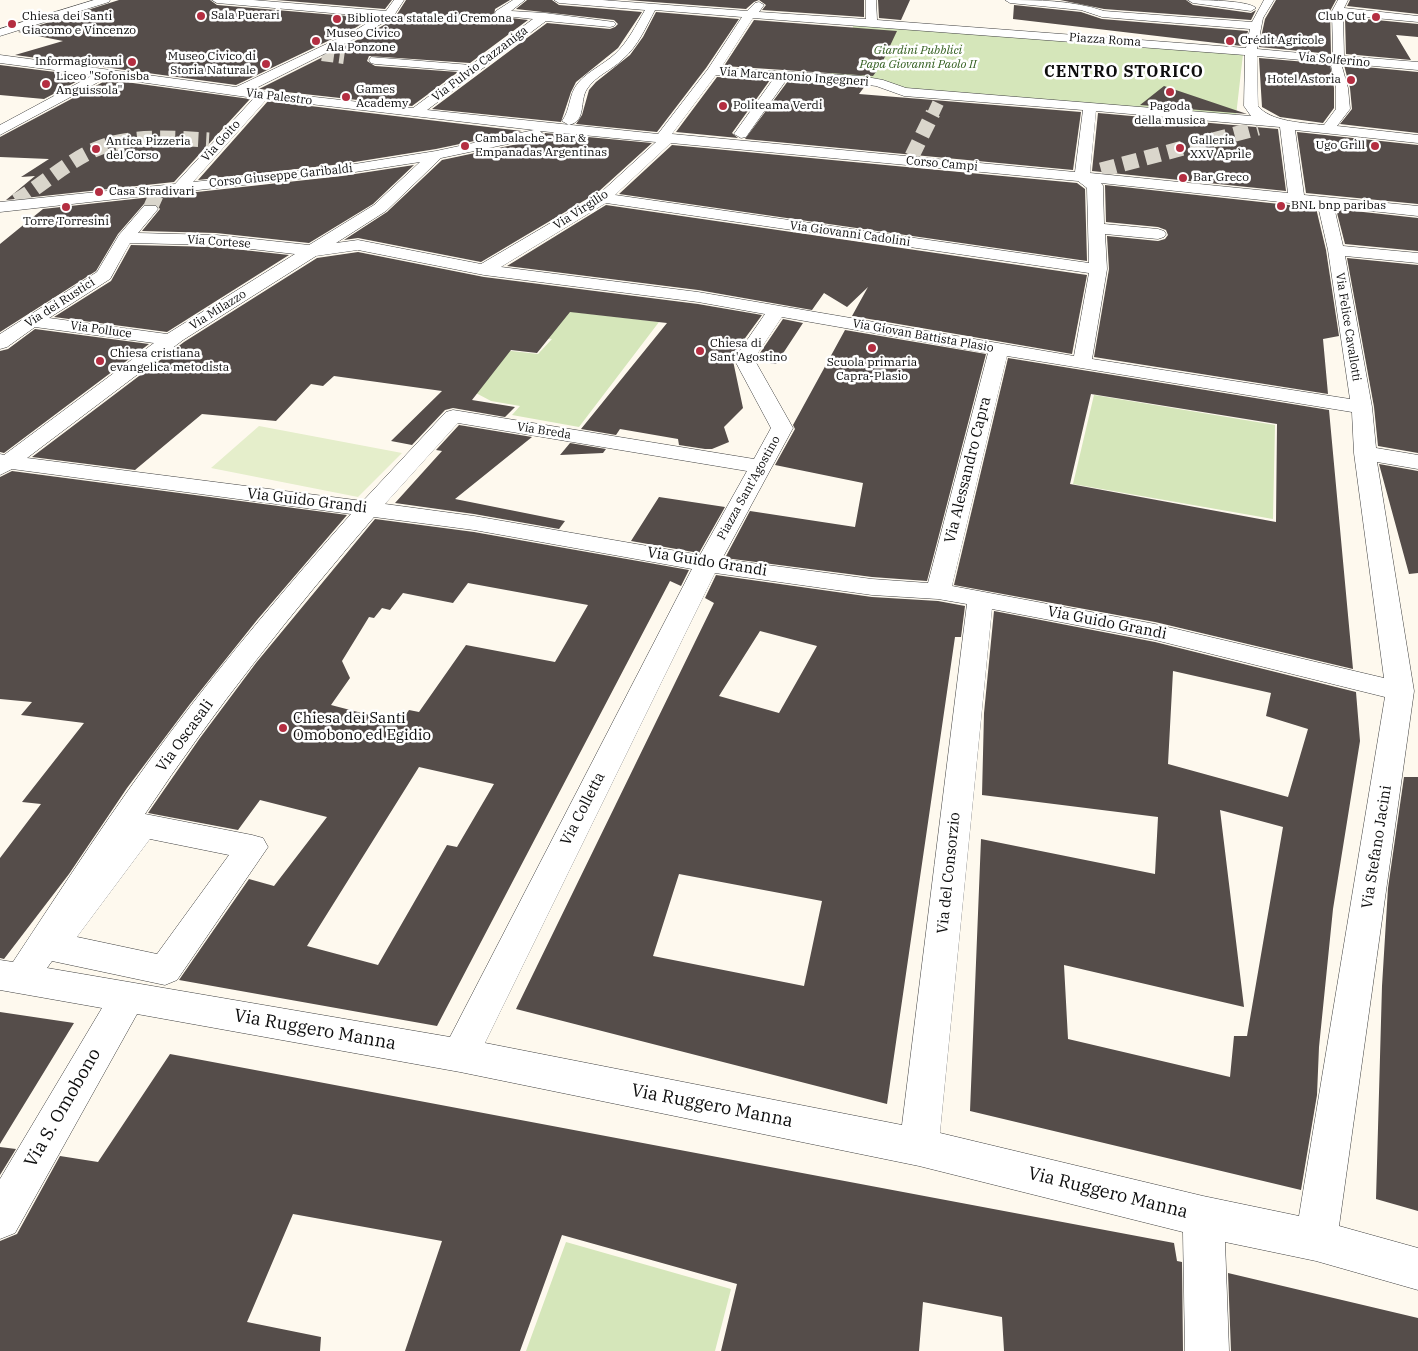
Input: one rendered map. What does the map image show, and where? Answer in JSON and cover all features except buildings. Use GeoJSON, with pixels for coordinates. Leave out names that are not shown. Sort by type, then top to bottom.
{"type":"FeatureCollection","features":[{"type":"Feature","properties":{"kind":"street"},"geometry":{"type":"LineString","coordinates":[[0,33],[106,0]]}},
{"type":"Feature","properties":{"kind":"street"},"geometry":{"type":"LineString","coordinates":[[217,0],[389,15]]}},
{"type":"Feature","properties":{"kind":"street"},"geometry":{"type":"LineString","coordinates":[[238,92],[317,55],[360,32],[389,15],[399,0]]}},
{"type":"Feature","properties":{"kind":"street"},"geometry":{"type":"LineString","coordinates":[[520,0],[500,13],[610,24]]}},
{"type":"Feature","properties":{"kind":"street","name":"Piazza Roma"},"geometry":{"type":"LineString","coordinates":[[559,0],[630,2],[652,7],[749,15],[1251,52]]}},
{"type":"Feature","properties":{"kind":"street","name":"Via Virgilio"},"geometry":{"type":"LineString","coordinates":[[484,270],[603,198],[665,138],[713,71],[749,15],[764,0]]}},
{"type":"Feature","properties":{"kind":"street"},"geometry":{"type":"LineString","coordinates":[[872,0],[872,24]]}},
{"type":"Feature","properties":{"kind":"street"},"geometry":{"type":"LineString","coordinates":[[1010,0],[1083,7],[1102,14],[1256,26]]}},
{"type":"Feature","properties":{"kind":"street"},"geometry":{"type":"LineString","coordinates":[[1047,36],[1067,10],[1083,7],[1095,2],[1095,0]]}},
{"type":"Feature","properties":{"kind":"street"},"geometry":{"type":"LineString","coordinates":[[1193,0],[1213,4],[1266,5]]}},
{"type":"Feature","properties":{"kind":"street"},"geometry":{"type":"LineString","coordinates":[[1329,128],[1343,109],[1338,60],[1337,11],[1343,0]]}},
{"type":"Feature","properties":{"kind":"street"},"geometry":{"type":"LineString","coordinates":[[1266,5],[1258,18],[1251,52],[1251,106],[1257,114],[1283,123]]}},
{"type":"Feature","properties":{"kind":"street"},"geometry":{"type":"LineString","coordinates":[[564,125],[576,115],[578,93],[595,73],[620,56],[638,32],[652,7]]}},
{"type":"Feature","properties":{"kind":"street"},"geometry":{"type":"LineString","coordinates":[[1337,11],[1418,19]]}},
{"type":"Feature","properties":{"kind":"street","name":"Via Fulvio Cazzaniga"},"geometry":{"type":"LineString","coordinates":[[416,112],[476,69],[544,16]]}},
{"type":"Feature","properties":{"kind":"street","name":"Via Solferino"},"geometry":{"type":"LineString","coordinates":[[1251,52],[1418,66]]}},
{"type":"Feature","properties":{"kind":"street","name":"Via Palestro"},"geometry":{"type":"LineString","coordinates":[[0,60],[264,96],[564,125]]}},
{"type":"Feature","properties":{"kind":"street"},"geometry":{"type":"LineString","coordinates":[[375,60],[476,69]]}},
{"type":"Feature","properties":{"kind":"street","name":"Via Marcantonio Ingegneri"},"geometry":{"type":"LineString","coordinates":[[713,71],[784,74],[878,83],[904,92],[940,97],[1090,107]]}},
{"type":"Feature","properties":{"kind":"street"},"geometry":{"type":"LineString","coordinates":[[737,139],[784,74]]}},
{"type":"Feature","properties":{"kind":"street"},"geometry":{"type":"LineString","coordinates":[[0,131],[101,76],[107,75]]}},
{"type":"Feature","properties":{"kind":"street","name":"Via Goito"},"geometry":{"type":"LineString","coordinates":[[180,187],[219,135],[264,96]]}},
{"type":"Feature","properties":{"kind":"street"},"geometry":{"type":"LineString","coordinates":[[1082,177],[1090,107],[1283,123],[1418,139]]}},
{"type":"Feature","properties":{"kind":"street"},"geometry":{"type":"LineString","coordinates":[[1258,128],[1283,123]]}},
{"type":"Feature","properties":{"kind":"street"},"geometry":{"type":"LineString","coordinates":[[1283,123],[1297,200]]}},
{"type":"Feature","properties":{"kind":"street","name":"Corso Campi"},"geometry":{"type":"LineString","coordinates":[[564,125],[665,138],[737,139],[1297,200],[1418,211]]}},
{"type":"Feature","properties":{"kind":"street","name":"Corso Giuseppe Garibaldi"},"geometry":{"type":"LineString","coordinates":[[7,205],[157,191],[342,170],[436,155],[564,125]]}},
{"type":"Feature","properties":{"kind":"street","name":"Via Milazzo"},"geometry":{"type":"LineString","coordinates":[[2,464],[170,340],[380,208],[436,155]]}},
{"type":"Feature","properties":{"kind":"street"},"geometry":{"type":"LineString","coordinates":[[1082,177],[1101,170]]}},
{"type":"Feature","properties":{"kind":"street"},"geometry":{"type":"LineString","coordinates":[[1082,177],[1095,186],[1098,269],[1082,363]]}},
{"type":"Feature","properties":{"kind":"street","name":"Via Giovanni Cadolini"},"geometry":{"type":"LineString","coordinates":[[603,198],[1098,269]]}},
{"type":"Feature","properties":{"kind":"street","name":"Via Felice Cavallotti"},"geometry":{"type":"LineString","coordinates":[[1325,202],[1336,250],[1362,407],[1365,453]]}},
{"type":"Feature","properties":{"kind":"street","name":"Via dei Rustici"},"geometry":{"type":"LineString","coordinates":[[0,343],[104,274],[125,238],[150,209]]}},
{"type":"Feature","properties":{"kind":"street"},"geometry":{"type":"LineString","coordinates":[[1097,228],[1158,234]]}},
{"type":"Feature","properties":{"kind":"street","name":"Via Cortese"},"geometry":{"type":"LineString","coordinates":[[125,238],[216,240],[313,251]]}},
{"type":"Feature","properties":{"kind":"street","name":"Via Giovan Battista Plasio"},"geometry":{"type":"LineString","coordinates":[[313,251],[358,245],[484,270],[698,297],[1082,363],[1362,407]]}},
{"type":"Feature","properties":{"kind":"street"},"geometry":{"type":"LineString","coordinates":[[1336,250],[1418,258]]}},
{"type":"Feature","properties":{"kind":"street","name":"Piazza Sant'Agostino"},"geometry":{"type":"LineString","coordinates":[[707,564],[782,428],[744,359],[777,310]]}},
{"type":"Feature","properties":{"kind":"street","name":"Via Polluce"},"geometry":{"type":"LineString","coordinates":[[32,321],[170,340]]}},
{"type":"Feature","properties":{"kind":"street","name":"Via Alessandro Capra"},"geometry":{"type":"LineString","coordinates":[[938,591],[999,349]]}},
{"type":"Feature","properties":{"kind":"street","name":"Via Breda"},"geometry":{"type":"LineString","coordinates":[[367,509],[453,416],[760,467]]}},
{"type":"Feature","properties":{"kind":"street"},"geometry":{"type":"LineString","coordinates":[[1365,453],[1418,462]]}},
{"type":"Feature","properties":{"kind":"street","name":"Via Stefano Jacini"},"geometry":{"type":"LineString","coordinates":[[1316,1240],[1400,691],[1365,453]]}},
{"type":"Feature","properties":{"kind":"street","name":"Via Guido Grandi"},"geometry":{"type":"LineString","coordinates":[[2,464],[474,523],[707,564],[872,587],[938,591],[1155,632],[1400,691]]}},
{"type":"Feature","properties":{"kind":"street","name":"Via Oscasali"},"geometry":{"type":"LineString","coordinates":[[11,977],[224,683],[367,509]]}},
{"type":"Feature","properties":{"kind":"street","name":"Via Colletta"},"geometry":{"type":"LineString","coordinates":[[460,1055],[707,564]]}},
{"type":"Feature","properties":{"kind":"street","name":"Via del Consorzio"},"geometry":{"type":"LineString","coordinates":[[919,1147],[980,599]]}},
{"type":"Feature","properties":{"kind":"street"},"geometry":{"type":"LineString","coordinates":[[143,826],[252,847],[165,970],[50,946],[143,826]]}},
{"type":"Feature","properties":{"kind":"street","name":"Via Ruggero Manna"},"geometry":{"type":"LineString","coordinates":[[11,977],[460,1055],[919,1147],[1203,1217],[1316,1240],[1418,1269]]}},
{"type":"Feature","properties":{"kind":"street","name":"Via S. Omobono"},"geometry":{"type":"LineString","coordinates":[[0,1218],[126,998]]}},
{"type":"Feature","properties":{"kind":"street"},"geometry":{"type":"LineString","coordinates":[[1203,1217],[1207,1351]]}},
{"type":"Feature","properties":{"kind":"green space","name":"Giardini Pubblici Papa Giovanni Paolo II"},"geometry":{"type":"Polygon","coordinates":[[[852,24],[1243,54],[1236,116],[907,89],[880,79],[830,75],[853,27],[852,24]]]}},
{"type":"Feature","properties":{"kind":"green space"},"geometry":{"type":"Polygon","coordinates":[[[557,310],[659,322],[579,427],[512,415],[520,406],[491,401],[474,392],[459,345],[538,354],[552,339],[537,337],[557,310]]]}},
{"type":"Feature","properties":{"kind":"green space"},"geometry":{"type":"Polygon","coordinates":[[[1094,395],[1275,425],[1273,519],[1073,484],[1094,395]]]}},
{"type":"Feature","properties":{"kind":"green space"},"geometry":{"type":"Polygon","coordinates":[[[259,426],[402,453],[358,497],[211,468],[259,426]]]}},
{"type":"Feature","properties":{"kind":"green space"},"geometry":{"type":"Polygon","coordinates":[[[566,1242],[731,1289],[715,1351],[526,1351],[566,1242]]]}},
{"type":"Feature","properties":{"kind":"tunnel"},"geometry":{"type":"LineString","coordinates":[[322,55],[344,58]]}},
{"type":"Feature","properties":{"kind":"tunnel"},"geometry":{"type":"LineString","coordinates":[[933,114],[940,99]]}},
{"type":"Feature","properties":{"kind":"tunnel"},"geometry":{"type":"LineString","coordinates":[[912,156],[933,113]]}},
{"type":"Feature","properties":{"kind":"tunnel"},"geometry":{"type":"LineString","coordinates":[[1101,170],[1258,128]]}},
{"type":"Feature","properties":{"kind":"tunnel"},"geometry":{"type":"LineString","coordinates":[[16,201],[74,161],[107,145],[121,141],[150,138],[209,140]]}},
{"type":"Feature","properties":{"kind":"tunnel"},"geometry":{"type":"LineString","coordinates":[[150,209],[157,193]]}},
{"type":"Feature","properties":{"kind":"place","name":"Sala Puerari"},"geometry":{"type":"Point","coordinates":[201,16]}},
{"type":"Feature","properties":{"kind":"place","name":"Club Cut"},"geometry":{"type":"Point","coordinates":[1376,17]}},
{"type":"Feature","properties":{"kind":"place","name":"Biblioteca statale di Cremona"},"geometry":{"type":"Point","coordinates":[337,19]}},
{"type":"Feature","properties":{"kind":"place","name":"Chiesa dei Santi Giacomo e Vincenzo"},"geometry":{"type":"Point","coordinates":[12,24]}},
{"type":"Feature","properties":{"kind":"place","name":"Museo Civico Ala Ponzone"},"geometry":{"type":"Point","coordinates":[316,41]}},
{"type":"Feature","properties":{"kind":"place","name":"Crédit Agricole"},"geometry":{"type":"Point","coordinates":[1230,41]}},
{"type":"Feature","properties":{"kind":"place","name":"Informagiovani"},"geometry":{"type":"Point","coordinates":[132,62]}},
{"type":"Feature","properties":{"kind":"place","name":"Museo Civico di Storia Naturale"},"geometry":{"type":"Point","coordinates":[266,64]}},
{"type":"Feature","properties":{"kind":"place","name":"Hotel Astoria"},"geometry":{"type":"Point","coordinates":[1351,80]}},
{"type":"Feature","properties":{"kind":"place","name":"Liceo \"Sofonisba Anguissola\""},"geometry":{"type":"Point","coordinates":[46,84]}},
{"type":"Feature","properties":{"kind":"place","name":"Pagoda della musica"},"geometry":{"type":"Point","coordinates":[1170,92]}},
{"type":"Feature","properties":{"kind":"place","name":"Games Academy"},"geometry":{"type":"Point","coordinates":[346,97]}},
{"type":"Feature","properties":{"kind":"place","name":"Politeama Verdi"},"geometry":{"type":"Point","coordinates":[723,106]}},
{"type":"Feature","properties":{"kind":"place","name":"Cambalache - Bar & Empanadas Argentinas"},"geometry":{"type":"Point","coordinates":[465,146]}},
{"type":"Feature","properties":{"kind":"place","name":"Ugo Grill"},"geometry":{"type":"Point","coordinates":[1375,146]}},
{"type":"Feature","properties":{"kind":"place","name":"Galleria XXV Aprile"},"geometry":{"type":"Point","coordinates":[1180,148]}},
{"type":"Feature","properties":{"kind":"place","name":"Antica Pizzeria del Corso"},"geometry":{"type":"Point","coordinates":[96,149]}},
{"type":"Feature","properties":{"kind":"place","name":"Bar Greco"},"geometry":{"type":"Point","coordinates":[1183,178]}},
{"type":"Feature","properties":{"kind":"place","name":"Casa Stradivari"},"geometry":{"type":"Point","coordinates":[99,192]}},
{"type":"Feature","properties":{"kind":"place","name":"BNL bnp paribas"},"geometry":{"type":"Point","coordinates":[1281,206]}},
{"type":"Feature","properties":{"kind":"place","name":"Torre Torresini"},"geometry":{"type":"Point","coordinates":[66,207]}},
{"type":"Feature","properties":{"kind":"place","name":"Scuola primaria Capra-Plasio"},"geometry":{"type":"Point","coordinates":[872,348]}},
{"type":"Feature","properties":{"kind":"place","name":"Chiesa di Sant'Agostino"},"geometry":{"type":"Point","coordinates":[700,351]}},
{"type":"Feature","properties":{"kind":"place","name":"Chiesa cristiana evangelica metodista"},"geometry":{"type":"Point","coordinates":[100,361]}},
{"type":"Feature","properties":{"kind":"place","name":"Chiesa dei Santi Omobono ed Egidio"},"geometry":{"type":"Point","coordinates":[283,728]}},
{"type":"Feature","properties":{"kind":"district","name":"CENTRO STORICO"},"geometry":{"type":"Point","coordinates":[1124,72]}}]}
